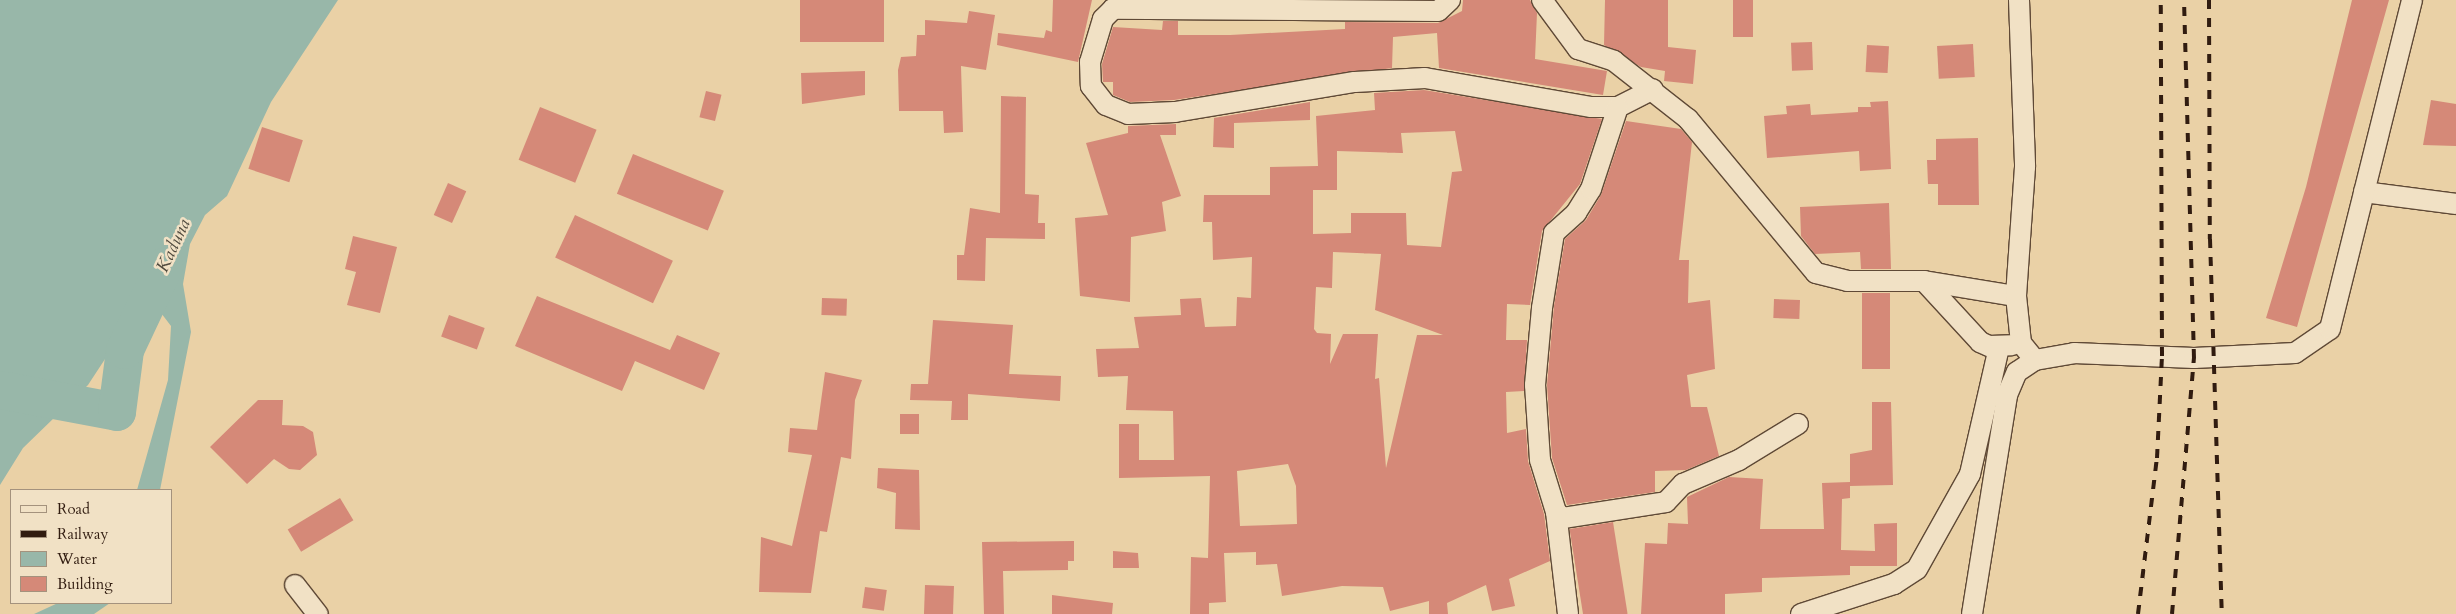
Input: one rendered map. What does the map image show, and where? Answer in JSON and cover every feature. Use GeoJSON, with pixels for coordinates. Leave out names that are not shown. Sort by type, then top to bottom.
{"type":"FeatureCollection","features":[{"type":"Feature","properties":{"kind":"street"},"geometry":{"type":"LineString","coordinates":[[1450,0],[1438,11],[1113,8],[1103,19],[1090,62],[1091,86],[1106,105],[1128,114],[1176,112],[1355,82],[1425,78],[1515,97],[1618,107],[1653,89]]}},
{"type":"Feature","properties":{"kind":"street"},"geometry":{"type":"LineString","coordinates":[[1542,0],[1578,49],[1614,61],[1653,89],[1688,119],[1816,273],[1847,281],[1924,281],[2016,296]]}},
{"type":"Feature","properties":{"kind":"street"},"geometry":{"type":"LineString","coordinates":[[2019,0],[2025,167],[2016,296],[2021,343],[2035,360]]}},
{"type":"Feature","properties":{"kind":"street"},"geometry":{"type":"LineString","coordinates":[[1972,614],[2007,395],[2017,372],[2035,360],[2074,353],[2194,358],[2295,353],[2330,329],[2412,0]]}},
{"type":"Feature","properties":{"kind":"street"},"geometry":{"type":"LineString","coordinates":[[1568,614],[1556,512],[1540,460],[1535,386],[1548,253],[1554,232],[1576,213],[1591,189],[1618,107]]}},
{"type":"Feature","properties":{"kind":"street"},"geometry":{"type":"LineString","coordinates":[[2364,192],[2456,204]]}},
{"type":"Feature","properties":{"kind":"street"},"geometry":{"type":"LineString","coordinates":[[1924,281],[1980,342],[1999,347],[2021,343]]}},
{"type":"Feature","properties":{"kind":"street"},"geometry":{"type":"LineString","coordinates":[[1801,614],[1894,584],[1917,569],[1970,474],[1999,347]]}},
{"type":"Feature","properties":{"kind":"street"},"geometry":{"type":"LineString","coordinates":[[1556,512],[1563,518],[1666,502],[1683,484],[1739,460],[1798,424]]}},
{"type":"Feature","properties":{"kind":"street"},"geometry":{"type":"LineString","coordinates":[[295,585],[318,614]]}},
{"type":"Feature","properties":{"kind":"water"},"geometry":{"type":"Polygon","coordinates":[[[0,0],[338,0],[271,102],[227,196],[205,215],[190,244],[183,284],[191,332],[160,489],[137,489],[168,380],[171,326],[158,309],[142,313],[126,327],[88,385],[23,448],[0,485],[0,0]]]}},
{"type":"Feature","properties":{"kind":"water"},"geometry":{"type":"Polygon","coordinates":[[[56,604],[109,604],[94,614],[34,614],[56,604]]]}},
{"type":"Feature","properties":{"kind":"building"},"geometry":{"type":"Polygon","coordinates":[[[800,0],[884,0],[884,42],[800,42],[800,0]]]}},
{"type":"Feature","properties":{"kind":"building"},"geometry":{"type":"Polygon","coordinates":[[[1053,0],[1092,0],[1078,62],[997,45],[998,33],[1044,38],[1046,30],[1052,32],[1053,0]]]}},
{"type":"Feature","properties":{"kind":"building"},"geometry":{"type":"Polygon","coordinates":[[[1463,0],[1530,0],[1537,13],[1535,59],[1607,71],[1603,95],[1439,68],[1437,33],[1393,37],[1392,68],[1174,100],[1130,102],[1113,95],[1113,82],[1103,82],[1102,64],[1113,27],[1162,30],[1163,21],[1178,21],[1178,35],[1230,35],[1345,29],[1345,22],[1438,23],[1462,11],[1463,0]]]}},
{"type":"Feature","properties":{"kind":"building"},"geometry":{"type":"Polygon","coordinates":[[[1605,0],[1668,0],[1668,47],[1696,50],[1693,84],[1664,81],[1665,71],[1641,67],[1604,45],[1605,0]]]}},
{"type":"Feature","properties":{"kind":"building"},"geometry":{"type":"Polygon","coordinates":[[[1733,0],[1753,0],[1753,37],[1733,37],[1733,0]]]}},
{"type":"Feature","properties":{"kind":"building"},"geometry":{"type":"Polygon","coordinates":[[[2352,0],[2389,0],[2297,327],[2266,318],[2306,187],[2352,0]]]}},
{"type":"Feature","properties":{"kind":"building"},"geometry":{"type":"Polygon","coordinates":[[[969,11],[995,15],[986,70],[961,66],[963,132],[944,133],[943,111],[899,111],[898,70],[901,57],[916,56],[917,35],[925,35],[925,20],[967,23],[969,11]]]}},
{"type":"Feature","properties":{"kind":"building"},"geometry":{"type":"Polygon","coordinates":[[[1812,42],[1813,70],[1792,71],[1791,43],[1812,42]]]}},
{"type":"Feature","properties":{"kind":"building"},"geometry":{"type":"Polygon","coordinates":[[[1973,44],[1975,77],[1939,79],[1937,46],[1973,44]]]}},
{"type":"Feature","properties":{"kind":"building"},"geometry":{"type":"Polygon","coordinates":[[[1867,45],[1889,46],[1888,73],[1866,72],[1867,45]]]}},
{"type":"Feature","properties":{"kind":"building"},"geometry":{"type":"Polygon","coordinates":[[[865,71],[865,95],[802,104],[801,73],[865,71]]]}},
{"type":"Feature","properties":{"kind":"building"},"geometry":{"type":"Polygon","coordinates":[[[1424,90],[1602,119],[1580,184],[1542,231],[1530,305],[1507,304],[1506,340],[1527,340],[1524,391],[1506,392],[1507,433],[1526,429],[1528,461],[1544,514],[1550,561],[1509,579],[1515,606],[1492,611],[1486,585],[1447,603],[1448,614],[1429,614],[1429,601],[1390,611],[1383,587],[1342,586],[1282,596],[1277,564],[1256,565],[1256,552],[1224,553],[1226,602],[1209,603],[1209,614],[1190,614],[1191,557],[1208,558],[1210,476],[1119,478],[1119,424],[1139,424],[1139,460],[1174,460],[1173,411],[1126,410],[1128,376],[1098,377],[1096,349],[1139,348],[1134,317],[1181,315],[1180,299],[1201,298],[1205,327],[1236,326],[1237,297],[1251,298],[1252,257],[1213,260],[1212,222],[1203,222],[1204,195],[1270,195],[1270,167],[1318,166],[1316,116],[1375,110],[1374,93],[1424,90]],[[1455,131],[1401,133],[1403,153],[1337,151],[1337,190],[1313,190],[1313,234],[1351,233],[1351,213],[1406,213],[1407,245],[1441,247],[1452,172],[1462,171],[1455,131]],[[1333,252],[1332,288],[1316,287],[1314,329],[1317,333],[1331,334],[1330,364],[1343,334],[1378,334],[1375,379],[1379,378],[1386,468],[1417,335],[1443,335],[1375,310],[1381,254],[1333,252]],[[1288,464],[1237,471],[1240,526],[1297,524],[1296,486],[1288,464]]]}},
{"type":"Feature","properties":{"kind":"building"},"geometry":{"type":"Polygon","coordinates":[[[706,91],[722,95],[715,121],[699,117],[706,91]]]}},
{"type":"Feature","properties":{"kind":"building"},"geometry":{"type":"Polygon","coordinates":[[[1001,96],[1026,97],[1025,194],[1039,195],[1038,223],[1045,223],[1045,239],[986,238],[985,281],[957,280],[957,255],[964,255],[970,208],[1000,213],[1001,96]]]}},
{"type":"Feature","properties":{"kind":"building"},"geometry":{"type":"Polygon","coordinates":[[[2431,100],[2456,104],[2456,146],[2423,145],[2431,100]]]}},
{"type":"Feature","properties":{"kind":"building"},"geometry":{"type":"Polygon","coordinates":[[[1888,101],[1891,169],[1860,171],[1859,151],[1767,158],[1764,116],[1787,114],[1786,106],[1810,104],[1811,115],[1858,112],[1858,107],[1871,107],[1870,102],[1888,101]]]}},
{"type":"Feature","properties":{"kind":"building"},"geometry":{"type":"Polygon","coordinates":[[[1310,102],[1310,120],[1234,123],[1234,148],[1213,147],[1214,118],[1310,102]]]}},
{"type":"Feature","properties":{"kind":"building"},"geometry":{"type":"Polygon","coordinates":[[[540,107],[597,130],[575,183],[519,160],[540,107]]]}},
{"type":"Feature","properties":{"kind":"building"},"geometry":{"type":"Polygon","coordinates":[[[1626,121],[1681,129],[1692,142],[1679,260],[1689,260],[1688,303],[1710,300],[1715,369],[1687,375],[1691,407],[1707,407],[1719,456],[1686,470],[1655,471],[1655,492],[1567,505],[1552,458],[1547,385],[1554,306],[1565,239],[1586,220],[1601,195],[1626,121]]]}},
{"type":"Feature","properties":{"kind":"building"},"geometry":{"type":"Polygon","coordinates":[[[1176,124],[1176,135],[1160,135],[1181,196],[1162,202],[1166,231],[1131,237],[1130,302],[1080,296],[1075,218],[1108,215],[1086,143],[1128,133],[1128,126],[1176,124]]]}},
{"type":"Feature","properties":{"kind":"building"},"geometry":{"type":"Polygon","coordinates":[[[262,127],[303,140],[289,182],[248,169],[262,127]]]}},
{"type":"Feature","properties":{"kind":"building"},"geometry":{"type":"Polygon","coordinates":[[[1978,138],[1979,205],[1938,205],[1938,184],[1928,184],[1927,160],[1936,160],[1936,139],[1978,138]]]}},
{"type":"Feature","properties":{"kind":"building"},"geometry":{"type":"Polygon","coordinates":[[[633,154],[724,191],[708,231],[617,194],[633,154]]]}},
{"type":"Feature","properties":{"kind":"building"},"geometry":{"type":"Polygon","coordinates":[[[448,183],[466,191],[452,223],[434,215],[448,183]]]}},
{"type":"Feature","properties":{"kind":"building"},"geometry":{"type":"Polygon","coordinates":[[[1889,203],[1891,269],[1861,269],[1860,252],[1815,254],[1801,236],[1800,207],[1889,203]]]}},
{"type":"Feature","properties":{"kind":"building"},"geometry":{"type":"Polygon","coordinates":[[[575,215],[673,261],[653,303],[555,258],[575,215]]]}},
{"type":"Feature","properties":{"kind":"building"},"geometry":{"type":"Polygon","coordinates":[[[353,236],[397,247],[380,313],[347,305],[356,272],[345,269],[353,236]]]}},
{"type":"Feature","properties":{"kind":"building"},"geometry":{"type":"Polygon","coordinates":[[[1862,293],[1890,293],[1890,369],[1862,369],[1862,293]]]}},
{"type":"Feature","properties":{"kind":"building"},"geometry":{"type":"Polygon","coordinates":[[[537,296],[670,350],[677,335],[720,353],[704,390],[635,361],[622,391],[515,346],[537,296]]]}},
{"type":"Feature","properties":{"kind":"building"},"geometry":{"type":"Polygon","coordinates":[[[822,298],[847,299],[846,316],[821,315],[822,298]]]}},
{"type":"Feature","properties":{"kind":"building"},"geometry":{"type":"Polygon","coordinates":[[[1774,299],[1800,300],[1799,319],[1773,318],[1774,299]]]}},
{"type":"Feature","properties":{"kind":"building"},"geometry":{"type":"Polygon","coordinates":[[[449,315],[485,328],[477,350],[441,337],[449,315]]]}},
{"type":"Feature","properties":{"kind":"building"},"geometry":{"type":"Polygon","coordinates":[[[933,320],[1013,325],[1009,374],[1061,376],[1060,401],[968,394],[968,420],[951,420],[952,401],[910,400],[911,384],[928,384],[933,320]]]}},
{"type":"Feature","properties":{"kind":"building"},"geometry":{"type":"Polygon","coordinates":[[[825,372],[862,380],[855,400],[851,459],[841,457],[827,532],[820,531],[811,593],[759,592],[761,537],[792,546],[812,455],[788,452],[790,428],[817,430],[825,372]]]}},
{"type":"Feature","properties":{"kind":"building"},"geometry":{"type":"Polygon","coordinates":[[[258,400],[283,400],[282,425],[303,426],[313,432],[317,455],[300,470],[289,469],[274,459],[247,484],[210,447],[258,400]]]}},
{"type":"Feature","properties":{"kind":"building"},"geometry":{"type":"Polygon","coordinates":[[[1872,402],[1891,402],[1893,485],[1850,486],[1850,454],[1872,450],[1872,402]]]}},
{"type":"Feature","properties":{"kind":"building"},"geometry":{"type":"Polygon","coordinates":[[[900,414],[919,414],[919,434],[900,434],[900,414]]]}},
{"type":"Feature","properties":{"kind":"building"},"geometry":{"type":"Polygon","coordinates":[[[878,468],[919,470],[920,530],[895,529],[896,493],[877,488],[878,468]]]}},
{"type":"Feature","properties":{"kind":"building"},"geometry":{"type":"Polygon","coordinates":[[[1729,477],[1763,479],[1760,529],[1824,529],[1822,483],[1850,482],[1850,498],[1842,499],[1841,550],[1875,551],[1874,524],[1897,523],[1897,566],[1850,566],[1850,575],[1762,578],[1762,592],[1725,594],[1725,614],[1641,614],[1645,543],[1667,544],[1668,523],[1688,524],[1687,497],[1729,477]]]}},
{"type":"Feature","properties":{"kind":"building"},"geometry":{"type":"Polygon","coordinates":[[[340,498],[353,520],[301,552],[288,529],[340,498]]]}},
{"type":"Feature","properties":{"kind":"building"},"geometry":{"type":"Polygon","coordinates":[[[1613,522],[1628,614],[1583,614],[1570,529],[1613,522]]]}},
{"type":"Feature","properties":{"kind":"building"},"geometry":{"type":"Polygon","coordinates":[[[1074,541],[1074,561],[1068,561],[1068,570],[1003,571],[1004,614],[984,614],[982,542],[1074,541]]]}},
{"type":"Feature","properties":{"kind":"building"},"geometry":{"type":"Polygon","coordinates":[[[1113,551],[1138,553],[1139,568],[1113,568],[1113,551]]]}},
{"type":"Feature","properties":{"kind":"building"},"geometry":{"type":"Polygon","coordinates":[[[925,585],[954,586],[953,614],[924,614],[925,585]]]}},
{"type":"Feature","properties":{"kind":"building"},"geometry":{"type":"Polygon","coordinates":[[[865,587],[887,590],[884,611],[862,608],[865,587]]]}},
{"type":"Feature","properties":{"kind":"building"},"geometry":{"type":"Polygon","coordinates":[[[1052,595],[1113,603],[1112,614],[1052,614],[1052,595]]]}},
{"type":"Feature","properties":{"kind":"waterway","name":"Kaduna"},"geometry":{"type":"LineString","coordinates":[[0,390],[117,412],[125,350],[164,267]]}},
{"type":"Feature","properties":{"kind":"railway"},"geometry":{"type":"LineString","coordinates":[[2138,614],[2157,458],[2162,356],[2161,0]]}},
{"type":"Feature","properties":{"kind":"railway"},"geometry":{"type":"LineString","coordinates":[[2172,614],[2194,358],[2184,0]]}},
{"type":"Feature","properties":{"kind":"railway"},"geometry":{"type":"LineString","coordinates":[[2209,0],[2210,239],[2222,614]]}}]}
